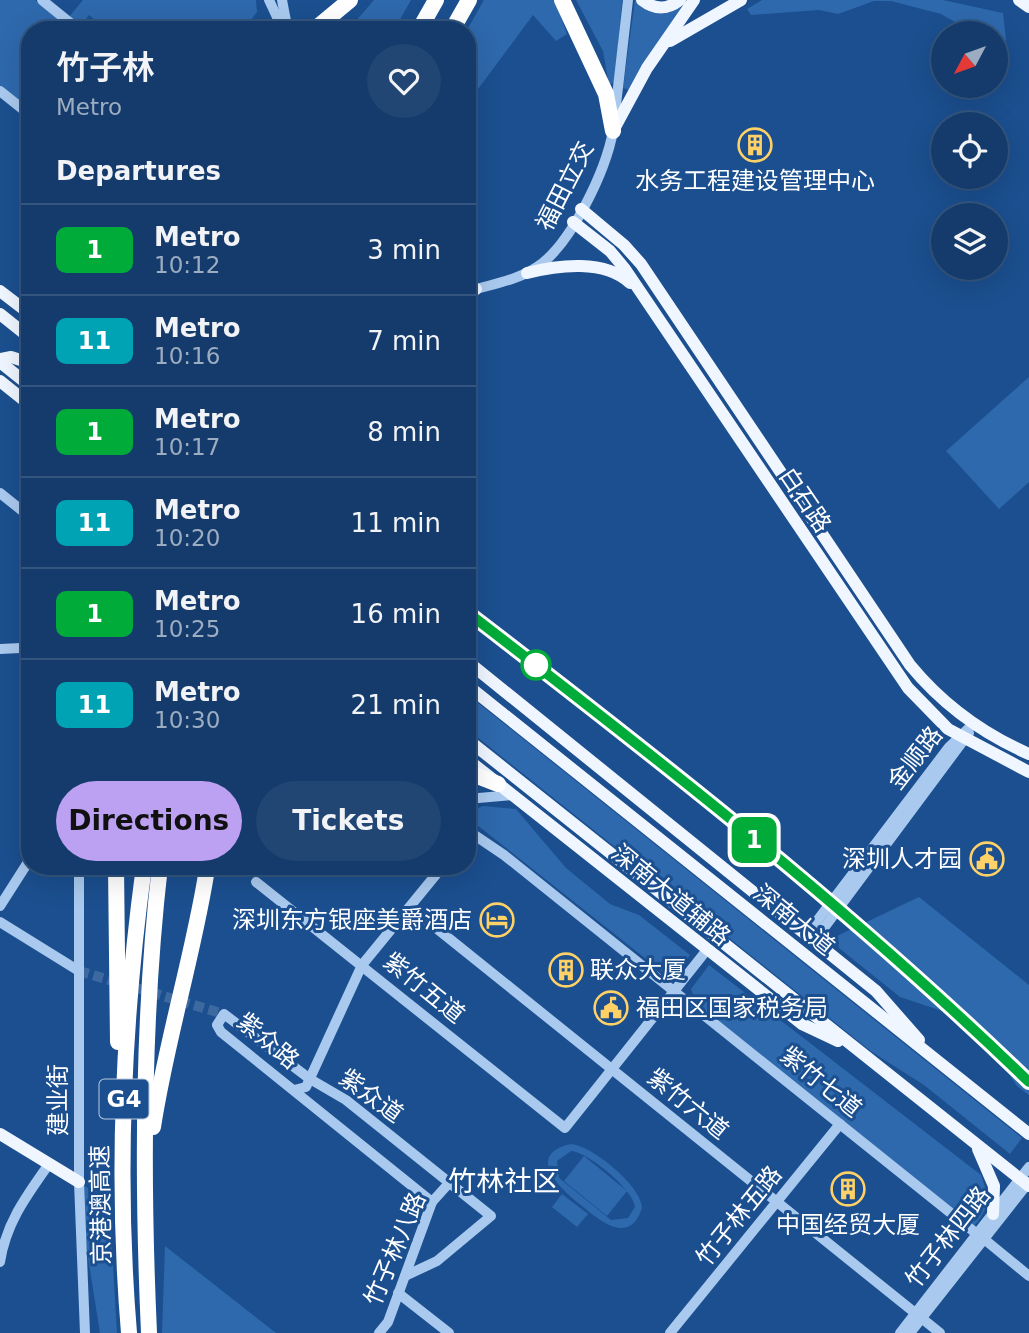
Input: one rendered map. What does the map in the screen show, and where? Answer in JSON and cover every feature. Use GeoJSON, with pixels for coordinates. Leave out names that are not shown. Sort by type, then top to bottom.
{"type":"FeatureCollection","features":[{"type":"Feature","properties":{"kind":"highway"},"geometry":{"type":"LineString","coordinates":[[325,21],[350,0]]}},
{"type":"Feature","properties":{"kind":"highway"},"geometry":{"type":"LineString","coordinates":[[424,21],[436,0]]}},
{"type":"Feature","properties":{"kind":"highway"},"geometry":{"type":"LineString","coordinates":[[457,21],[469,0]]}},
{"type":"Feature","properties":{"kind":"highway"},"geometry":{"type":"LineString","coordinates":[[562,0],[606,94],[612,131]]}},
{"type":"Feature","properties":{"kind":"highway"},"geometry":{"type":"LineString","coordinates":[[476,775],[498,784]]}},
{"type":"Feature","properties":{"kind":"highway"},"geometry":{"type":"LineString","coordinates":[[116,875],[114,933],[121,1158]]}},
{"type":"Feature","properties":{"kind":"highway","name":"京港澳高速"},"geometry":{"type":"LineString","coordinates":[[130,1333],[123,1254],[121,1158],[131,990],[143,875]]}},
{"type":"Feature","properties":{"kind":"highway","name":"京港澳高速"},"geometry":{"type":"LineString","coordinates":[[149,1333],[145,1199],[147,1038],[159,875]]}},
{"type":"Feature","properties":{"kind":"highway"},"geometry":{"type":"LineString","coordinates":[[145,1199],[161,1075],[193,950],[206,875]]}},
{"type":"Feature","properties":{"kind":"main road"},"geometry":{"type":"LineString","coordinates":[[642,0],[658,8],[673,6],[680,0]]}},
{"type":"Feature","properties":{"kind":"main road"},"geometry":{"type":"LineString","coordinates":[[612,131],[659,50],[694,0]]}},
{"type":"Feature","properties":{"kind":"main road"},"geometry":{"type":"LineString","coordinates":[[659,50],[685,30],[741,0]]}},
{"type":"Feature","properties":{"kind":"main road","name":"白石路"},"geometry":{"type":"LineString","coordinates":[[581,209],[624,245],[641,264],[898,650],[934,692],[973,724],[1029,754]]}},
{"type":"Feature","properties":{"kind":"main road","name":"白石路"},"geometry":{"type":"LineString","coordinates":[[573,222],[610,251],[647,302],[897,674],[934,716],[962,738],[1029,772]]}},
{"type":"Feature","properties":{"kind":"main road"},"geometry":{"type":"LineString","coordinates":[[527,273],[579,268],[607,269],[624,278],[647,302]]}},
{"type":"Feature","properties":{"kind":"main road"},"geometry":{"type":"LineString","coordinates":[[0,291],[21,307]]}},
{"type":"Feature","properties":{"kind":"main road"},"geometry":{"type":"LineString","coordinates":[[0,314],[21,331]]}},
{"type":"Feature","properties":{"kind":"main road"},"geometry":{"type":"LineString","coordinates":[[21,360],[12,356],[2,365],[21,379]]}},
{"type":"Feature","properties":{"kind":"main road"},"geometry":{"type":"LineString","coordinates":[[0,380],[21,398]]}},
{"type":"Feature","properties":{"kind":"main road"},"geometry":{"type":"LineString","coordinates":[[0,397],[14,397],[21,400]]}},
{"type":"Feature","properties":{"kind":"main road"},"geometry":{"type":"LineString","coordinates":[[476,669],[811,937],[883,998],[937,1062]]}},
{"type":"Feature","properties":{"kind":"main road"},"geometry":{"type":"LineString","coordinates":[[481,673],[560,758]]}},
{"type":"Feature","properties":{"kind":"main road","name":"深南大道"},"geometry":{"type":"LineString","coordinates":[[476,692],[1029,1134]]}},
{"type":"Feature","properties":{"kind":"main road"},"geometry":{"type":"LineString","coordinates":[[476,746],[1026,1183]]}},
{"type":"Feature","properties":{"kind":"main road","name":"深南大道辅路"},"geometry":{"type":"LineString","coordinates":[[476,767],[706,951],[802,1024],[857,1050]]}},
{"type":"Feature","properties":{"kind":"main road"},"geometry":{"type":"LineString","coordinates":[[0,1134],[79,1182]]}},
{"type":"Feature","properties":{"kind":"main road"},"geometry":{"type":"LineString","coordinates":[[975,1143],[995,1186],[993,1214]]}},
{"type":"Feature","properties":{"kind":"street"},"geometry":{"type":"LineString","coordinates":[[42,0],[68,21]]}},
{"type":"Feature","properties":{"kind":"street"},"geometry":{"type":"LineString","coordinates":[[269,0],[280,21]]}},
{"type":"Feature","properties":{"kind":"street"},"geometry":{"type":"LineString","coordinates":[[282,0],[284,21]]}},
{"type":"Feature","properties":{"kind":"street","name":"福田立交"},"geometry":{"type":"LineString","coordinates":[[476,290],[527,273],[550,256],[581,209],[606,160],[628,0]]}},
{"type":"Feature","properties":{"kind":"street"},"geometry":{"type":"LineString","coordinates":[[0,91],[21,108]]}},
{"type":"Feature","properties":{"kind":"street"},"geometry":{"type":"LineString","coordinates":[[0,493],[21,510]]}},
{"type":"Feature","properties":{"kind":"street"},"geometry":{"type":"LineString","coordinates":[[0,649],[21,648]]}},
{"type":"Feature","properties":{"kind":"street","name":"金顺路"},"geometry":{"type":"LineString","coordinates":[[811,937],[973,724]]}},
{"type":"Feature","properties":{"kind":"street"},"geometry":{"type":"LineString","coordinates":[[476,798],[512,795]]}},
{"type":"Feature","properties":{"kind":"street","name":"紫竹七道"},"geometry":{"type":"LineString","coordinates":[[476,838],[504,855],[1029,1276]]}},
{"type":"Feature","properties":{"kind":"street"},"geometry":{"type":"LineString","coordinates":[[0,906],[21,873]]}},
{"type":"Feature","properties":{"kind":"street","name":"建业街"},"geometry":{"type":"LineString","coordinates":[[79,875],[79,1182],[85,1333]]}},
{"type":"Feature","properties":{"kind":"street"},"geometry":{"type":"LineString","coordinates":[[293,1090],[306,1087],[362,965],[436,875]]}},
{"type":"Feature","properties":{"kind":"street","name":"紫竹五道"},"geometry":{"type":"LineString","coordinates":[[256,882],[565,1128],[612,1069]]}},
{"type":"Feature","properties":{"kind":"street","name":"紫竹六道"},"geometry":{"type":"LineString","coordinates":[[410,907],[940,1333]]}},
{"type":"Feature","properties":{"kind":"street"},"geometry":{"type":"LineString","coordinates":[[0,922],[79,971]]}},
{"type":"Feature","properties":{"kind":"street"},"geometry":{"type":"LineString","coordinates":[[612,1069],[706,951]]}},
{"type":"Feature","properties":{"kind":"street","name":"紫众道"},"geometry":{"type":"LineString","coordinates":[[224,1014],[310,1079],[346,1100],[491,1216],[437,1261],[405,1276]]}},
{"type":"Feature","properties":{"kind":"street","name":"紫众路"},"geometry":{"type":"LineString","coordinates":[[224,1014],[217,1025],[221,1032],[432,1202]]}},
{"type":"Feature","properties":{"kind":"street","name":"竹子林五路"},"geometry":{"type":"LineString","coordinates":[[670,1333],[840,1124]]}},
{"type":"Feature","properties":{"kind":"street"},"geometry":{"type":"LineString","coordinates":[[0,1262],[6,1234],[16,1211],[49,1164]]}},
{"type":"Feature","properties":{"kind":"street","name":"竹子林四路"},"geometry":{"type":"LineString","coordinates":[[900,1333],[918,1316],[1026,1183],[1029,1167]]}},
{"type":"Feature","properties":{"kind":"street","name":"竹子林八路"},"geometry":{"type":"LineString","coordinates":[[379,1333],[388,1322],[432,1202],[450,1182]]}},
{"type":"Feature","properties":{"kind":"street","name":"竹子林四路"},"geometry":{"type":"LineString","coordinates":[[981,1237],[993,1214],[1026,1183]]}},
{"type":"Feature","properties":{"kind":"street"},"geometry":{"type":"LineString","coordinates":[[398,1293],[449,1333]]}},
{"type":"Feature","properties":{"kind":"street","name":"竹子林四路"},"geometry":{"type":"LineString","coordinates":[[910,1333],[918,1316]]}},
{"type":"Feature","properties":{"kind":"shaded area"},"geometry":{"type":"Polygon","coordinates":[[[0,0],[35,0],[61,21],[21,21],[21,100],[19,102],[0,87],[0,0]]]}},
{"type":"Feature","properties":{"kind":"shaded area"},"geometry":{"type":"Polygon","coordinates":[[[83,0],[256,0],[257,12],[250,21],[97,21],[89,15],[84,21],[66,21],[83,0]]]}},
{"type":"Feature","properties":{"kind":"shaded area"},"geometry":{"type":"Polygon","coordinates":[[[374,0],[411,0],[399,21],[356,21],[374,0]]]}},
{"type":"Feature","properties":{"kind":"shaded area"},"geometry":{"type":"Polygon","coordinates":[[[484,0],[555,0],[567,34],[556,41],[533,15],[476,92],[476,21],[472,21],[484,0]]]}},
{"type":"Feature","properties":{"kind":"shaded area"},"geometry":{"type":"Polygon","coordinates":[[[576,0],[622,0],[615,82],[609,85],[603,51],[576,0]]]}},
{"type":"Feature","properties":{"kind":"shaded area"},"geometry":{"type":"Polygon","coordinates":[[[635,0],[662,14],[684,5],[629,90],[623,88],[635,0]]]}},
{"type":"Feature","properties":{"kind":"shaded area"},"geometry":{"type":"Polygon","coordinates":[[[762,0],[943,0],[1003,13],[1004,21],[953,21],[941,14],[891,1],[874,1],[838,14],[819,10],[751,15],[747,9],[762,0]]]}},
{"type":"Feature","properties":{"kind":"shaded area"},"geometry":{"type":"Polygon","coordinates":[[[1029,377],[1029,482],[999,509],[946,451],[1029,377]]]}},
{"type":"Feature","properties":{"kind":"shaded area"},"geometry":{"type":"Polygon","coordinates":[[[476,701],[1022,1138],[1010,1154],[924,1085],[872,1052],[476,736],[476,701]]]}},
{"type":"Feature","properties":{"kind":"shaded area"},"geometry":{"type":"Polygon","coordinates":[[[483,806],[516,809],[566,868],[610,904],[639,915],[690,955],[675,975],[665,974],[476,824],[476,809],[483,806]]]}},
{"type":"Feature","properties":{"kind":"shaded area"},"geometry":{"type":"Polygon","coordinates":[[[919,897],[1029,985],[1029,1095],[1017,1086],[993,1050],[945,1012],[900,997],[839,948],[837,936],[919,897]]]}},
{"type":"Feature","properties":{"kind":"shaded area"},"geometry":{"type":"Polygon","coordinates":[[[709,965],[981,1175],[986,1190],[986,1202],[983,1214],[974,1226],[696,1003],[691,989],[709,965]]]}},
{"type":"Feature","properties":{"kind":"shaded area"},"geometry":{"type":"Polygon","coordinates":[[[571,1144],[580,1146],[614,1168],[640,1199],[642,1208],[637,1219],[630,1226],[614,1227],[574,1200],[551,1174],[548,1165],[550,1156],[557,1149],[571,1144]],[[571,1151],[557,1161],[559,1178],[611,1220],[628,1218],[635,1207],[627,1191],[609,1173],[579,1153],[571,1151]]]}},
{"type":"Feature","properties":{"kind":"shaded area"},"geometry":{"type":"Polygon","coordinates":[[[584,1156],[627,1191],[607,1216],[564,1181],[584,1156]]]}},
{"type":"Feature","properties":{"kind":"shaded area"},"geometry":{"type":"Polygon","coordinates":[[[82,1185],[109,1197],[117,1333],[100,1333],[83,1226],[82,1185]]]}},
{"type":"Feature","properties":{"kind":"shaded area"},"geometry":{"type":"Polygon","coordinates":[[[562,1194],[588,1214],[577,1227],[552,1207],[562,1194]]]}},
{"type":"Feature","properties":{"kind":"shaded area"},"geometry":{"type":"Polygon","coordinates":[[[165,1246],[276,1333],[162,1333],[165,1246]]]}},
{"type":"Feature","properties":{"kind":"tunnel"},"geometry":{"type":"LineString","coordinates":[[79,971],[224,1014]]}},
{"type":"Feature","properties":{"kind":"metro line","name":"1"},"geometry":{"type":"LineString","coordinates":[[476,619],[617,727],[789,867],[904,964],[1029,1082]]}},
{"type":"Feature","properties":{"kind":"place","name":"水务工程建设管理中心"},"geometry":{"type":"Point","coordinates":[755,145]}},
{"type":"Feature","properties":{"kind":"place","name":"深圳人才园"},"geometry":{"type":"Point","coordinates":[987,859]}},
{"type":"Feature","properties":{"kind":"place","name":"深圳东方银座美爵酒店"},"geometry":{"type":"Point","coordinates":[497,920]}},
{"type":"Feature","properties":{"kind":"place","name":"联众大厦"},"geometry":{"type":"Point","coordinates":[566,970]}},
{"type":"Feature","properties":{"kind":"place","name":"福田区国家税务局"},"geometry":{"type":"Point","coordinates":[611,1008]}},
{"type":"Feature","properties":{"kind":"place","name":"中国经贸大厦"},"geometry":{"type":"Point","coordinates":[848,1189]}},
{"type":"Feature","properties":{"kind":"district","name":"竹林社区"},"geometry":{"type":"Point","coordinates":[504,1181]}}]}
